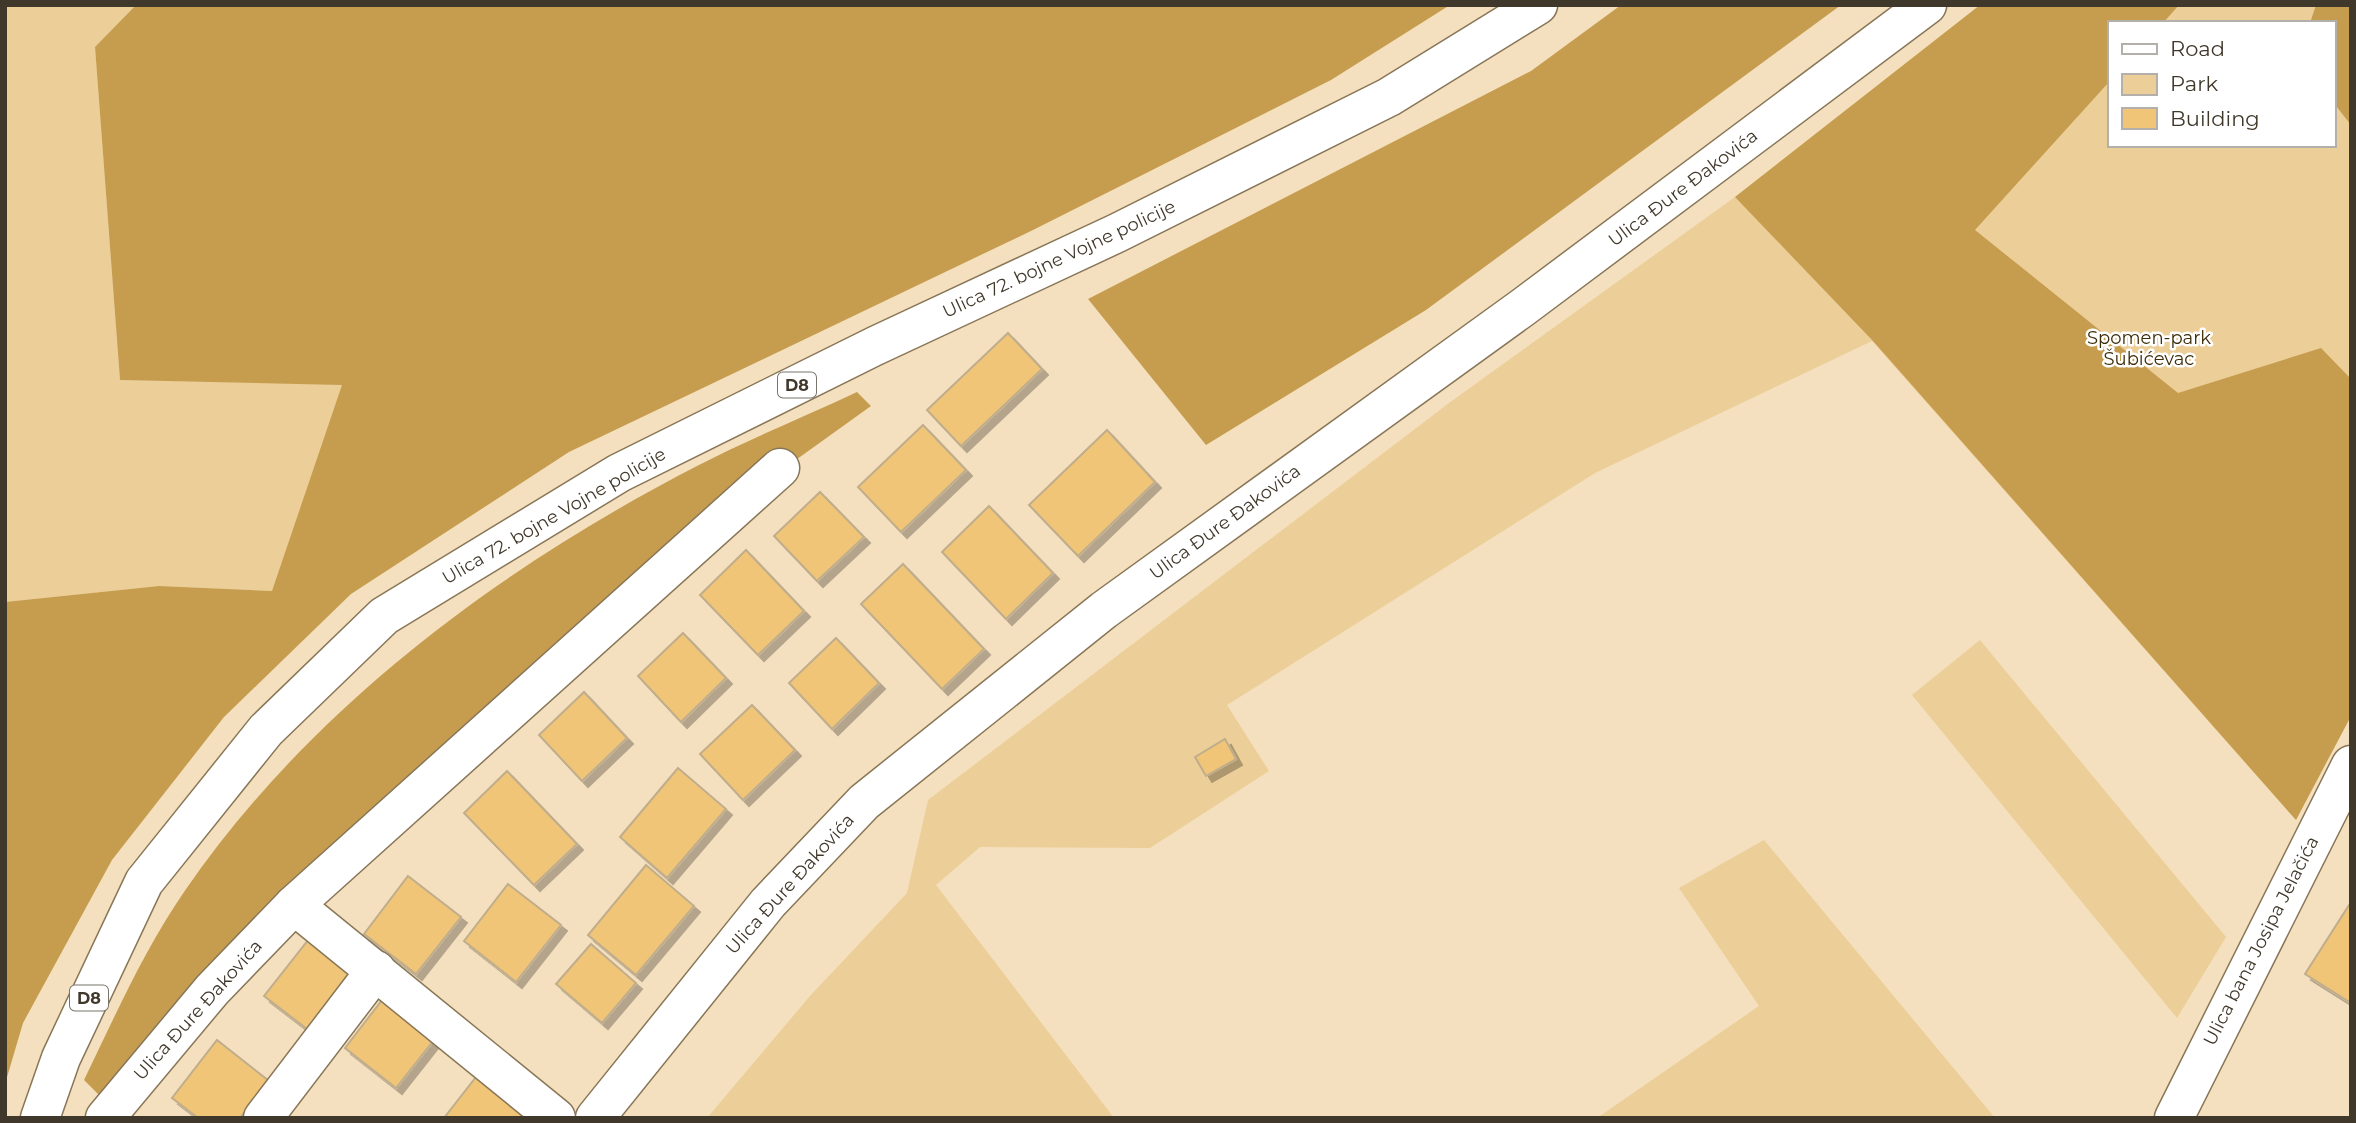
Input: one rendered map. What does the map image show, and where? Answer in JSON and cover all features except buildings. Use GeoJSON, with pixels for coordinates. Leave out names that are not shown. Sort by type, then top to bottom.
{"type":"FeatureCollection","features":[{"type":"Feature","properties":{"kind":"street","name":"Ulica 72. bojne Vojne policije"},"geometry":{"type":"LineString","coordinates":[[40,1118],[61,1058],[144,882],[266,730],[384,616],[619,473],[875,346],[1117,233],[1389,97],[1538,5]]}},
{"type":"Feature","properties":{"kind":"street","name":"Ulica Đure Đakovića"},"geometry":{"type":"LineString","coordinates":[[595,1118],[768,903],[864,802],[1104,610],[1522,308],[1927,5]]}},
{"type":"Feature","properties":{"kind":"street","name":"Ulica Đure Đakovića"},"geometry":{"type":"LineString","coordinates":[[105,1118],[212,989],[294,905],[780,468]]}},
{"type":"Feature","properties":{"kind":"street","name":"Ulica bana Josipa Jelačića"},"geometry":{"type":"LineString","coordinates":[[2174,1118],[2351,765]]}},
{"type":"Feature","properties":{"kind":"street"},"geometry":{"type":"LineString","coordinates":[[294,905],[556,1118]]}},
{"type":"Feature","properties":{"kind":"street"},"geometry":{"type":"LineString","coordinates":[[263,1118],[376,970]]}},
{"type":"Feature","properties":{"kind":"green space"},"geometry":{"type":"Polygon","coordinates":[[[5,5],[136,5],[95,47],[120,380],[343,384],[273,591],[159,586],[5,602],[5,5]]]}},
{"type":"Feature","properties":{"kind":"green space"},"geometry":{"type":"Polygon","coordinates":[[[1980,5],[2351,5],[2351,716],[2296,820],[1872,341],[1595,473],[1227,705],[1269,771],[1150,848],[980,847],[936,885],[1114,1118],[707,1118],[810,996],[907,893],[928,800],[1449,403],[1735,197],[1980,5]]]}},
{"type":"Feature","properties":{"kind":"green space"},"geometry":{"type":"Polygon","coordinates":[[[1980,640],[2226,937],[2177,1018],[1912,695],[1980,640]]]}},
{"type":"Feature","properties":{"kind":"green space"},"geometry":{"type":"Polygon","coordinates":[[[1764,840],[1995,1118],[1597,1118],[1759,1006],[1679,888],[1764,840]]]}},
{"type":"Feature","properties":{"kind":"shaded area"},"geometry":{"type":"Polygon","coordinates":[[[136,5],[1450,5],[1331,80],[1033,230],[569,452],[351,594],[224,717],[112,860],[23,1023],[5,1084],[5,602],[159,586],[272,591],[342,385],[120,380],[95,47],[136,5]]]}},
{"type":"Feature","properties":{"kind":"shaded area"},"geometry":{"type":"Polygon","coordinates":[[[1621,5],[1841,5],[1426,310],[1206,445],[1088,299],[1531,71],[1621,5]]]}},
{"type":"Feature","properties":{"kind":"shaded area","name":"Spomen-park Šubićevac"},"geometry":{"type":"Polygon","coordinates":[[[1980,5],[2179,5],[2165,21],[2108,21],[2108,83],[1975,230],[2178,393],[2321,348],[2351,379],[2351,716],[2296,820],[1873,341],[1735,197],[1980,5]]]}},
{"type":"Feature","properties":{"kind":"shaded area"},"geometry":{"type":"Polygon","coordinates":[[[2316,5],[2351,5],[2351,125],[2335,105],[2335,21],[2311,21],[2316,5]]]}},
{"type":"Feature","properties":{"kind":"shaded area"},"geometry":{"type":"Polygon","coordinates":[[[857,392],[871,406],[718,516],[101,1097],[84,1080],[143,960],[184,892],[234,825],[290,762],[350,703],[414,648],[552,549],[697,466],[857,392]]]}}]}
